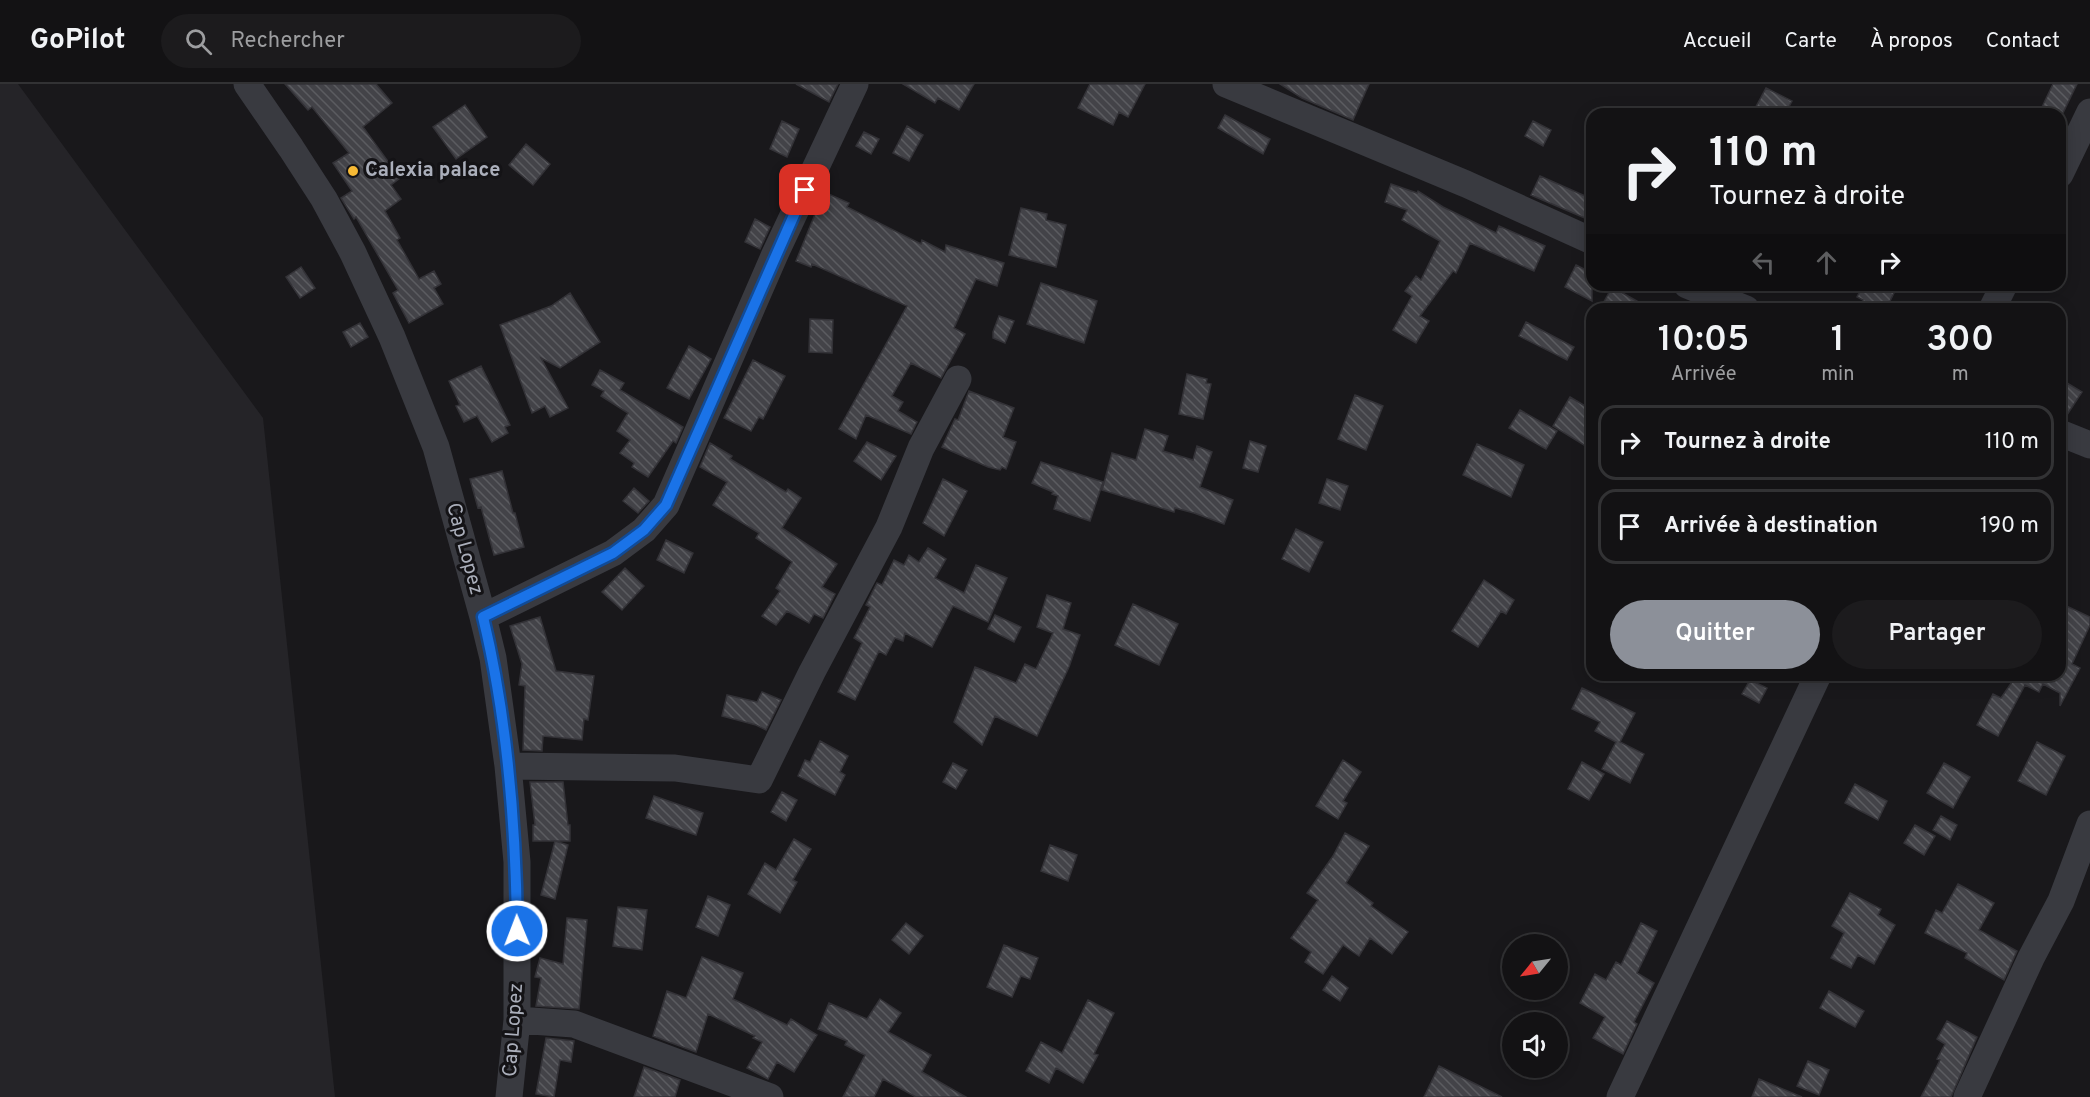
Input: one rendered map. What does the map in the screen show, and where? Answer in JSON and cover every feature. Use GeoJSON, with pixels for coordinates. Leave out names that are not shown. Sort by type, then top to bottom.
{"type":"FeatureCollection","features":[{"type":"Feature","properties":{"kind":"street","name":"Cap Lopez"},"geometry":{"type":"LineString","coordinates":[[247,84],[324,200],[353,253],[392,337],[436,447],[483,617],[493,658],[508,766],[517,862],[517,1020],[509,1097]]}},
{"type":"Feature","properties":{"kind":"street"},"geometry":{"type":"LineString","coordinates":[[483,617],[613,553],[644,530],[666,505],[776,254],[855,84]]}},
{"type":"Feature","properties":{"kind":"street"},"geometry":{"type":"LineString","coordinates":[[1226,84],[1466,184],[1586,238]]}},
{"type":"Feature","properties":{"kind":"street"},"geometry":{"type":"LineString","coordinates":[[2066,162],[2090,112]]}},
{"type":"Feature","properties":{"kind":"street"},"geometry":{"type":"LineString","coordinates":[[1702,291],[1731,303]]}},
{"type":"Feature","properties":{"kind":"street"},"geometry":{"type":"LineString","coordinates":[[508,766],[675,768],[759,780],[812,672],[889,527],[921,448],[958,379]]}},
{"type":"Feature","properties":{"kind":"street"},"geometry":{"type":"LineString","coordinates":[[2066,435],[2090,445]]}},
{"type":"Feature","properties":{"kind":"street"},"geometry":{"type":"LineString","coordinates":[[1620,1097],[1815,681]]}},
{"type":"Feature","properties":{"kind":"street"},"geometry":{"type":"LineString","coordinates":[[1967,1097],[2031,958],[2061,901],[2090,824]]}},
{"type":"Feature","properties":{"kind":"street"},"geometry":{"type":"LineString","coordinates":[[517,1020],[574,1023],[770,1097]]}},
{"type":"Feature","properties":{"kind":"shaded area"},"geometry":{"type":"Polygon","coordinates":[[[0,84],[18,84],[263,418],[335,1097],[0,1097],[0,84]]]}},
{"type":"Feature","properties":{"kind":"building"},"geometry":{"type":"Polygon","coordinates":[[[285,84],[376,84],[392,103],[363,127],[400,178],[391,185],[401,199],[385,211],[400,238],[397,240],[419,279],[434,271],[441,284],[434,288],[443,304],[409,323],[393,293],[398,290],[356,217],[354,219],[341,198],[352,191],[333,163],[349,153],[312,107],[308,110],[285,84]]]}},
{"type":"Feature","properties":{"kind":"building"},"geometry":{"type":"Polygon","coordinates":[[[796,84],[838,84],[829,102],[796,84]]]}},
{"type":"Feature","properties":{"kind":"building"},"geometry":{"type":"Polygon","coordinates":[[[903,84],[974,84],[959,110],[938,98],[935,103],[903,84]]]}},
{"type":"Feature","properties":{"kind":"building"},"geometry":{"type":"Polygon","coordinates":[[[1090,84],[1145,84],[1128,117],[1119,112],[1113,125],[1078,108],[1090,84]]]}},
{"type":"Feature","properties":{"kind":"building"},"geometry":{"type":"Polygon","coordinates":[[[1280,84],[1369,84],[1353,120],[1302,98],[1280,84]]]}},
{"type":"Feature","properties":{"kind":"building"},"geometry":{"type":"Polygon","coordinates":[[[2053,84],[2077,84],[2065,108],[2042,107],[2053,84]]]}},
{"type":"Feature","properties":{"kind":"building"},"geometry":{"type":"Polygon","coordinates":[[[1766,88],[1792,101],[1788,108],[1755,108],[1766,88]]]}},
{"type":"Feature","properties":{"kind":"building"},"geometry":{"type":"Polygon","coordinates":[[[465,105],[487,137],[456,159],[433,127],[465,105]]]}},
{"type":"Feature","properties":{"kind":"building"},"geometry":{"type":"Polygon","coordinates":[[[1225,115],[1270,139],[1263,154],[1218,128],[1225,115]]]}},
{"type":"Feature","properties":{"kind":"building"},"geometry":{"type":"Polygon","coordinates":[[[782,121],[799,129],[787,157],[770,149],[782,121]]]}},
{"type":"Feature","properties":{"kind":"building"},"geometry":{"type":"Polygon","coordinates":[[[1533,121],[1551,130],[1543,146],[1525,136],[1533,121]]]}},
{"type":"Feature","properties":{"kind":"building"},"geometry":{"type":"Polygon","coordinates":[[[907,126],[923,135],[909,161],[893,153],[907,126]]]}},
{"type":"Feature","properties":{"kind":"building"},"geometry":{"type":"Polygon","coordinates":[[[864,132],[879,139],[871,154],[856,146],[864,132]]]}},
{"type":"Feature","properties":{"kind":"building"},"geometry":{"type":"Polygon","coordinates":[[[526,144],[550,164],[533,185],[509,165],[526,144]]]}},
{"type":"Feature","properties":{"kind":"building"},"geometry":{"type":"Polygon","coordinates":[[[1540,176],[1586,196],[1586,218],[1531,195],[1540,176]]]}},
{"type":"Feature","properties":{"kind":"building"},"geometry":{"type":"Polygon","coordinates":[[[1391,184],[1417,193],[1418,191],[1443,207],[1496,233],[1499,226],[1545,246],[1534,271],[1470,243],[1456,273],[1453,271],[1420,316],[1429,321],[1416,343],[1393,330],[1412,296],[1405,291],[1416,276],[1421,280],[1440,241],[1402,220],[1407,210],[1385,202],[1391,184]]]}},
{"type":"Feature","properties":{"kind":"building"},"geometry":{"type":"Polygon","coordinates":[[[824,192],[849,203],[847,207],[921,244],[922,240],[945,252],[946,245],[1004,263],[997,286],[976,279],[954,328],[965,334],[941,378],[911,363],[892,396],[903,402],[898,411],[917,422],[911,434],[866,415],[856,439],[839,429],[907,306],[812,264],[811,267],[796,261],[824,192]]]}},
{"type":"Feature","properties":{"kind":"building"},"geometry":{"type":"Polygon","coordinates":[[[1021,208],[1047,214],[1046,220],[1066,225],[1056,267],[1009,255],[1021,208]]]}},
{"type":"Feature","properties":{"kind":"building"},"geometry":{"type":"Polygon","coordinates":[[[755,219],[770,227],[760,249],[745,242],[755,219]]]}},
{"type":"Feature","properties":{"kind":"building"},"geometry":{"type":"Polygon","coordinates":[[[1576,265],[1586,270],[1586,291],[1592,291],[1592,301],[1565,287],[1576,265]]]}},
{"type":"Feature","properties":{"kind":"building"},"geometry":{"type":"Polygon","coordinates":[[[301,267],[315,288],[300,298],[286,277],[301,267]]]}},
{"type":"Feature","properties":{"kind":"building"},"geometry":{"type":"Polygon","coordinates":[[[1041,283],[1097,301],[1084,343],[1027,324],[1041,283]]]}},
{"type":"Feature","properties":{"kind":"building"},"geometry":{"type":"Polygon","coordinates":[[[1610,291],[1619,291],[1640,303],[1603,303],[1610,291]]]}},
{"type":"Feature","properties":{"kind":"building"},"geometry":{"type":"Polygon","coordinates":[[[1860,291],[1895,291],[1889,303],[1861,303],[1863,300],[1857,297],[1860,291]]]}},
{"type":"Feature","properties":{"kind":"building"},"geometry":{"type":"Polygon","coordinates":[[[570,293],[600,342],[560,368],[541,358],[568,408],[550,417],[545,406],[532,413],[500,325],[551,306],[570,293]]]}},
{"type":"Feature","properties":{"kind":"building"},"geometry":{"type":"Polygon","coordinates":[[[999,316],[1014,321],[1005,343],[993,338],[999,316]]]}},
{"type":"Feature","properties":{"kind":"building"},"geometry":{"type":"Polygon","coordinates":[[[810,319],[833,320],[832,353],[809,352],[810,319]]]}},
{"type":"Feature","properties":{"kind":"building"},"geometry":{"type":"Polygon","coordinates":[[[1526,322],[1574,347],[1567,360],[1519,336],[1526,322]]]}},
{"type":"Feature","properties":{"kind":"building"},"geometry":{"type":"Polygon","coordinates":[[[360,323],[368,337],[351,347],[343,332],[360,323]]]}},
{"type":"Feature","properties":{"kind":"building"},"geometry":{"type":"Polygon","coordinates":[[[689,346],[711,359],[689,399],[667,388],[689,346]]]}},
{"type":"Feature","properties":{"kind":"building"},"geometry":{"type":"Polygon","coordinates":[[[753,360],[785,376],[763,419],[759,417],[751,431],[724,418],[753,360]]]}},
{"type":"Feature","properties":{"kind":"building"},"geometry":{"type":"Polygon","coordinates":[[[481,366],[510,425],[505,427],[508,433],[492,442],[477,416],[464,422],[456,406],[460,405],[449,381],[481,366]]]}},
{"type":"Feature","properties":{"kind":"building"},"geometry":{"type":"Polygon","coordinates":[[[600,370],[624,383],[620,390],[683,427],[676,443],[673,441],[648,477],[632,467],[634,463],[620,453],[630,440],[617,431],[628,413],[601,396],[604,391],[592,385],[600,370]]]}},
{"type":"Feature","properties":{"kind":"building"},"geometry":{"type":"Polygon","coordinates":[[[1187,374],[1207,379],[1206,383],[1211,384],[1203,419],[1179,414],[1187,374]]]}},
{"type":"Feature","properties":{"kind":"building"},"geometry":{"type":"Polygon","coordinates":[[[2067,383],[2082,392],[2066,416],[2067,383]]]}},
{"type":"Feature","properties":{"kind":"building"},"geometry":{"type":"Polygon","coordinates":[[[969,391],[1014,408],[1003,437],[1016,442],[1006,469],[988,467],[942,447],[955,419],[958,420],[969,391]]]}},
{"type":"Feature","properties":{"kind":"building"},"geometry":{"type":"Polygon","coordinates":[[[1355,395],[1383,406],[1366,450],[1338,439],[1355,395]]]}},
{"type":"Feature","properties":{"kind":"building"},"geometry":{"type":"Polygon","coordinates":[[[1570,397],[1586,406],[1586,446],[1553,426],[1570,397]]]}},
{"type":"Feature","properties":{"kind":"building"},"geometry":{"type":"Polygon","coordinates":[[[1520,410],[1557,431],[1546,449],[1509,428],[1520,410]]]}},
{"type":"Feature","properties":{"kind":"building"},"geometry":{"type":"Polygon","coordinates":[[[1145,429],[1168,436],[1163,451],[1193,460],[1197,446],[1212,452],[1200,487],[1233,500],[1224,524],[1194,513],[1175,508],[1174,512],[1102,490],[1112,453],[1136,460],[1145,429]]]}},
{"type":"Feature","properties":{"kind":"building"},"geometry":{"type":"Polygon","coordinates":[[[1250,441],[1266,446],[1258,472],[1243,468],[1250,441]]]}},
{"type":"Feature","properties":{"kind":"building"},"geometry":{"type":"Polygon","coordinates":[[[867,442],[896,456],[881,480],[854,461],[867,442]]]}},
{"type":"Feature","properties":{"kind":"building"},"geometry":{"type":"Polygon","coordinates":[[[710,443],[732,456],[730,459],[786,492],[788,489],[801,498],[782,528],[837,564],[822,587],[835,594],[823,618],[814,614],[809,623],[787,611],[776,625],[762,616],[780,591],[776,588],[792,562],[756,538],[759,533],[713,505],[727,482],[700,467],[710,443]]]}},
{"type":"Feature","properties":{"kind":"building"},"geometry":{"type":"Polygon","coordinates":[[[1477,444],[1524,465],[1511,497],[1463,475],[1477,444]]]}},
{"type":"Feature","properties":{"kind":"building"},"geometry":{"type":"Polygon","coordinates":[[[1041,462],[1103,482],[1090,521],[1054,509],[1058,496],[1032,483],[1041,462]]]}},
{"type":"Feature","properties":{"kind":"building"},"geometry":{"type":"Polygon","coordinates":[[[502,471],[524,547],[494,555],[481,507],[478,508],[470,479],[502,471]]]}},
{"type":"Feature","properties":{"kind":"building"},"geometry":{"type":"Polygon","coordinates":[[[943,479],[967,491],[944,536],[923,523],[943,479]]]}},
{"type":"Feature","properties":{"kind":"building"},"geometry":{"type":"Polygon","coordinates":[[[1327,479],[1348,486],[1340,510],[1319,503],[1327,479]]]}},
{"type":"Feature","properties":{"kind":"building"},"geometry":{"type":"Polygon","coordinates":[[[634,488],[649,501],[638,513],[623,501],[634,488]]]}},
{"type":"Feature","properties":{"kind":"building"},"geometry":{"type":"Polygon","coordinates":[[[1296,529],[1323,542],[1309,572],[1282,559],[1296,529]]]}},
{"type":"Feature","properties":{"kind":"building"},"geometry":{"type":"Polygon","coordinates":[[[666,540],[693,553],[684,573],[657,560],[666,540]]]}},
{"type":"Feature","properties":{"kind":"building"},"geometry":{"type":"Polygon","coordinates":[[[928,548],[946,559],[935,578],[964,593],[976,565],[1007,578],[988,622],[953,606],[932,647],[905,633],[903,641],[895,638],[886,655],[879,651],[855,700],[838,692],[862,643],[854,638],[870,607],[866,605],[877,583],[882,585],[894,560],[904,565],[909,555],[919,562],[928,548]]]}},
{"type":"Feature","properties":{"kind":"building"},"geometry":{"type":"Polygon","coordinates":[[[625,568],[644,586],[622,610],[602,592],[625,568]]]}},
{"type":"Feature","properties":{"kind":"building"},"geometry":{"type":"Polygon","coordinates":[[[1484,580],[1514,600],[1506,614],[1501,611],[1478,647],[1452,631],[1484,580]]]}},
{"type":"Feature","properties":{"kind":"building"},"geometry":{"type":"Polygon","coordinates":[[[1047,595],[1071,603],[1063,629],[1080,635],[1069,667],[1037,736],[995,716],[982,745],[954,722],[975,667],[1016,683],[1025,664],[1036,669],[1053,633],[1037,627],[1047,595]]]}},
{"type":"Feature","properties":{"kind":"building"},"geometry":{"type":"Polygon","coordinates":[[[1133,604],[1178,624],[1159,665],[1115,645],[1133,604]]]}},
{"type":"Feature","properties":{"kind":"building"},"geometry":{"type":"Polygon","coordinates":[[[2066,606],[2090,617],[2090,625],[2072,664],[2080,668],[2060,706],[2060,693],[2043,684],[2039,692],[2025,685],[1998,736],[1977,725],[1993,694],[2001,698],[2013,681],[2066,681],[2066,606]]]}},
{"type":"Feature","properties":{"kind":"building"},"geometry":{"type":"Polygon","coordinates":[[[995,615],[1021,627],[1014,642],[988,629],[995,615]]]}},
{"type":"Feature","properties":{"kind":"building"},"geometry":{"type":"Polygon","coordinates":[[[540,617],[556,671],[594,676],[588,720],[584,719],[582,740],[543,736],[542,751],[523,750],[525,686],[519,685],[522,664],[510,626],[540,617]]]}},
{"type":"Feature","properties":{"kind":"building"},"geometry":{"type":"Polygon","coordinates":[[[1749,681],[1767,688],[1759,703],[1742,694],[1749,681]]]}},
{"type":"Feature","properties":{"kind":"building"},"geometry":{"type":"Polygon","coordinates":[[[1582,688],[1635,713],[1620,742],[1644,754],[1630,783],[1602,769],[1616,742],[1595,731],[1600,722],[1572,709],[1582,688]]]}},
{"type":"Feature","properties":{"kind":"building"},"geometry":{"type":"Polygon","coordinates":[[[762,692],[781,700],[766,730],[722,716],[727,695],[757,702],[762,692]]]}},
{"type":"Feature","properties":{"kind":"building"},"geometry":{"type":"Polygon","coordinates":[[[820,741],[848,756],[840,772],[845,775],[835,795],[798,776],[805,760],[810,762],[820,741]]]}},
{"type":"Feature","properties":{"kind":"building"},"geometry":{"type":"Polygon","coordinates":[[[2037,742],[2065,756],[2046,795],[2018,781],[2037,742]]]}},
{"type":"Feature","properties":{"kind":"building"},"geometry":{"type":"Polygon","coordinates":[[[1343,760],[1361,772],[1343,801],[1347,803],[1338,819],[1316,806],[1343,760]]]}},
{"type":"Feature","properties":{"kind":"building"},"geometry":{"type":"Polygon","coordinates":[[[1582,762],[1604,774],[1589,800],[1568,789],[1582,762]]]}},
{"type":"Feature","properties":{"kind":"building"},"geometry":{"type":"Polygon","coordinates":[[[953,763],[967,770],[956,789],[943,782],[953,763]]]}},
{"type":"Feature","properties":{"kind":"building"},"geometry":{"type":"Polygon","coordinates":[[[1944,763],[1970,777],[1953,808],[1927,793],[1944,763]]]}},
{"type":"Feature","properties":{"kind":"building"},"geometry":{"type":"Polygon","coordinates":[[[530,782],[563,782],[568,825],[570,825],[570,841],[533,841],[533,825],[535,825],[530,782]]]}},
{"type":"Feature","properties":{"kind":"building"},"geometry":{"type":"Polygon","coordinates":[[[1855,784],[1887,801],[1878,820],[1845,803],[1855,784]]]}},
{"type":"Feature","properties":{"kind":"building"},"geometry":{"type":"Polygon","coordinates":[[[782,792],[797,800],[786,821],[771,812],[782,792]]]}},
{"type":"Feature","properties":{"kind":"building"},"geometry":{"type":"Polygon","coordinates":[[[654,796],[703,813],[696,835],[646,818],[654,796]]]}},
{"type":"Feature","properties":{"kind":"building"},"geometry":{"type":"Polygon","coordinates":[[[1941,816],[1957,825],[1950,840],[1933,830],[1941,816]]]}},
{"type":"Feature","properties":{"kind":"building"},"geometry":{"type":"Polygon","coordinates":[[[1915,825],[1935,836],[1924,855],[1904,843],[1915,825]]]}},
{"type":"Feature","properties":{"kind":"building"},"geometry":{"type":"Polygon","coordinates":[[[1345,833],[1369,846],[1346,883],[1373,903],[1371,906],[1408,932],[1392,954],[1370,938],[1359,956],[1343,945],[1323,974],[1305,962],[1311,952],[1291,938],[1318,900],[1307,893],[1333,856],[1345,833]]]}},
{"type":"Feature","properties":{"kind":"building"},"geometry":{"type":"Polygon","coordinates":[[[794,839],[811,849],[793,880],[797,882],[780,913],[748,894],[765,863],[776,870],[794,839]]]}},
{"type":"Feature","properties":{"kind":"building"},"geometry":{"type":"Polygon","coordinates":[[[555,841],[568,845],[555,899],[541,895],[555,841]]]}},
{"type":"Feature","properties":{"kind":"building"},"geometry":{"type":"Polygon","coordinates":[[[1050,845],[1077,855],[1068,881],[1041,871],[1050,845]]]}},
{"type":"Feature","properties":{"kind":"building"},"geometry":{"type":"Polygon","coordinates":[[[1958,884],[1994,903],[1979,930],[2017,951],[2004,980],[1965,958],[1967,953],[1925,933],[1936,910],[1942,913],[1958,884]]]}},
{"type":"Feature","properties":{"kind":"building"},"geometry":{"type":"Polygon","coordinates":[[[1850,893],[1881,909],[1878,915],[1895,925],[1874,964],[1858,955],[1851,968],[1831,958],[1844,933],[1832,926],[1850,893]]]}},
{"type":"Feature","properties":{"kind":"building"},"geometry":{"type":"Polygon","coordinates":[[[708,896],[730,905],[718,936],[696,927],[708,896]]]}},
{"type":"Feature","properties":{"kind":"building"},"geometry":{"type":"Polygon","coordinates":[[[618,907],[647,910],[642,950],[613,946],[618,907]]]}},
{"type":"Feature","properties":{"kind":"building"},"geometry":{"type":"Polygon","coordinates":[[[567,918],[587,920],[579,1009],[536,1006],[541,978],[535,977],[540,958],[563,964],[567,918]]]}},
{"type":"Feature","properties":{"kind":"building"},"geometry":{"type":"Polygon","coordinates":[[[906,923],[923,936],[909,954],[892,940],[906,923]]]}},
{"type":"Feature","properties":{"kind":"building"},"geometry":{"type":"Polygon","coordinates":[[[1641,923],[1657,931],[1637,973],[1654,983],[1634,1022],[1637,1024],[1623,1054],[1593,1038],[1605,1017],[1580,1003],[1595,974],[1606,980],[1616,962],[1621,965],[1641,923]]]}},
{"type":"Feature","properties":{"kind":"building"},"geometry":{"type":"Polygon","coordinates":[[[1004,945],[1038,958],[1030,979],[1021,976],[1012,997],[987,987],[1004,945]]]}},
{"type":"Feature","properties":{"kind":"building"},"geometry":{"type":"Polygon","coordinates":[[[702,957],[743,973],[733,999],[787,1025],[791,1019],[817,1035],[794,1072],[777,1062],[768,1079],[747,1068],[762,1042],[753,1038],[755,1036],[708,1014],[696,1052],[653,1036],[667,991],[686,998],[702,957]]]}},
{"type":"Feature","properties":{"kind":"building"},"geometry":{"type":"Polygon","coordinates":[[[1332,976],[1348,988],[1340,1001],[1323,990],[1332,976]]]}},
{"type":"Feature","properties":{"kind":"building"},"geometry":{"type":"Polygon","coordinates":[[[1829,991],[1864,1011],[1855,1027],[1820,1008],[1829,991]]]}},
{"type":"Feature","properties":{"kind":"building"},"geometry":{"type":"Polygon","coordinates":[[[880,999],[901,1013],[888,1032],[931,1055],[922,1072],[966,1097],[916,1097],[883,1079],[874,1097],[843,1097],[865,1055],[845,1045],[847,1041],[818,1029],[829,1003],[867,1019],[880,999]]]}},
{"type":"Feature","properties":{"kind":"building"},"geometry":{"type":"Polygon","coordinates":[[[1088,1000],[1114,1013],[1094,1054],[1098,1055],[1083,1083],[1056,1068],[1049,1083],[1026,1071],[1041,1042],[1062,1053],[1088,1000]]]}},
{"type":"Feature","properties":{"kind":"building"},"geometry":{"type":"Polygon","coordinates":[[[1947,1021],[1977,1037],[1951,1097],[1921,1097],[1940,1060],[1937,1059],[1945,1044],[1937,1039],[1947,1021]]]}},
{"type":"Feature","properties":{"kind":"building"},"geometry":{"type":"Polygon","coordinates":[[[546,1038],[574,1041],[571,1062],[560,1060],[554,1097],[536,1094],[546,1038]]]}},
{"type":"Feature","properties":{"kind":"building"},"geometry":{"type":"Polygon","coordinates":[[[1808,1061],[1829,1070],[1819,1095],[1797,1086],[1808,1061]]]}},
{"type":"Feature","properties":{"kind":"building"},"geometry":{"type":"Polygon","coordinates":[[[1439,1066],[1502,1097],[1424,1097],[1439,1066]]]}},
{"type":"Feature","properties":{"kind":"building"},"geometry":{"type":"Polygon","coordinates":[[[644,1067],[680,1080],[675,1097],[634,1097],[644,1067]]]}},
{"type":"Feature","properties":{"kind":"building"},"geometry":{"type":"Polygon","coordinates":[[[1759,1079],[1802,1097],[1752,1097],[1759,1079]]]}},
{"type":"Feature","properties":{"kind":"place","name":"Calexia palace"},"geometry":{"type":"Point","coordinates":[353,171]}},
{"type":"Feature","properties":{"kind":"route"},"geometry":{"type":"LineString","coordinates":[[517,931],[517,862],[508,766],[493,658],[483,617],[613,553],[644,530],[666,505],[805,190]]}}]}
